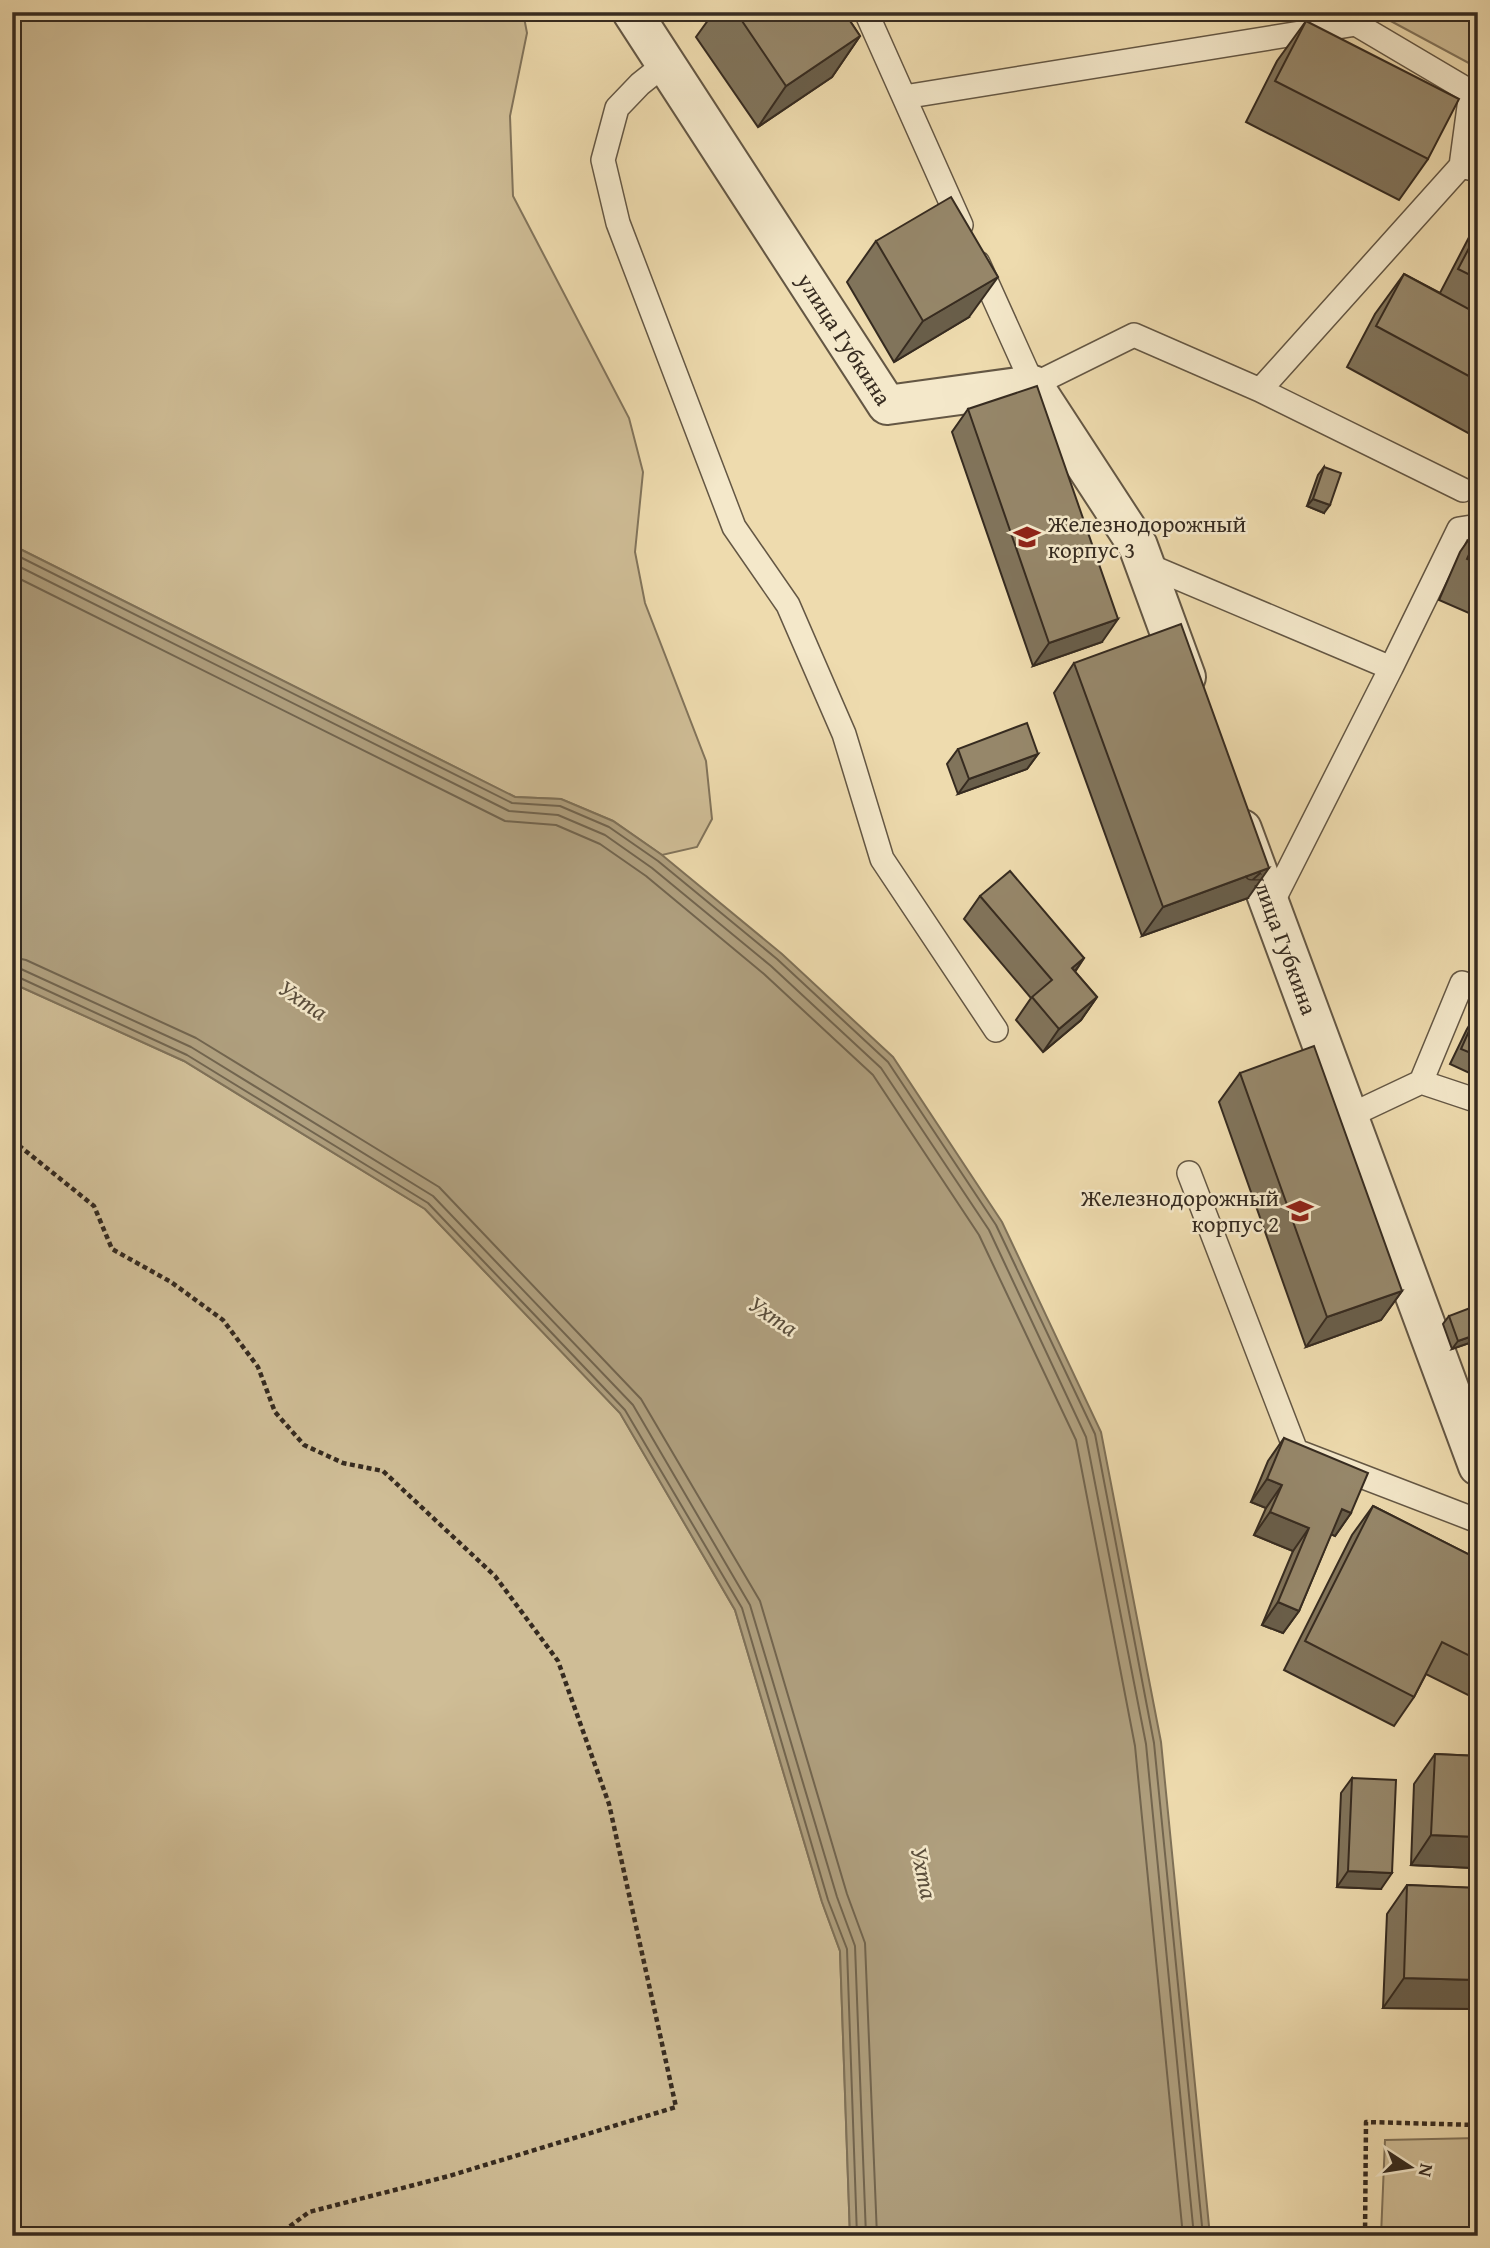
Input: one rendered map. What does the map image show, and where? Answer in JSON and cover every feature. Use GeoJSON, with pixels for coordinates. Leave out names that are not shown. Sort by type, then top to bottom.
{"type":"FeatureCollection","features":[{"type":"Feature","properties":{"kind":"street","name":"улица Губкина"},"geometry":{"type":"LineString","coordinates":[[632,12],[887,405],[1032,386]]}},
{"type":"Feature","properties":{"kind":"street"},"geometry":{"type":"LineString","coordinates":[[1032,386],[1138,546],[1196,703]]}},
{"type":"Feature","properties":{"kind":"street","name":"улица Губкина"},"geometry":{"type":"LineString","coordinates":[[1229,792],[1478,1466]]}},
{"type":"Feature","properties":{"kind":"lane"},"geometry":{"type":"LineString","coordinates":[[866,12],[1032,386],[1134,335],[1260,390],[1463,490]]}},
{"type":"Feature","properties":{"kind":"lane"},"geometry":{"type":"LineString","coordinates":[[904,97],[1356,24],[1471,92],[1469,168],[1260,390]]}},
{"type":"Feature","properties":{"kind":"lane"},"geometry":{"type":"LineString","coordinates":[[666,64],[640,83],[617,108],[603,159],[618,223],[734,527],[788,605],[844,734],[882,859],[996,1030]]}},
{"type":"Feature","properties":{"kind":"lane"},"geometry":{"type":"LineString","coordinates":[[1271,905],[1459,529],[1478,526]]}},
{"type":"Feature","properties":{"kind":"lane"},"geometry":{"type":"LineString","coordinates":[[1144,564],[1391,668]]}},
{"type":"Feature","properties":{"kind":"lane"},"geometry":{"type":"LineString","coordinates":[[1349,1116],[1421,1082],[1462,983],[1478,989]]}},
{"type":"Feature","properties":{"kind":"lane"},"geometry":{"type":"LineString","coordinates":[[1421,1082],[1478,1101]]}},
{"type":"Feature","properties":{"kind":"lane"},"geometry":{"type":"LineString","coordinates":[[1189,1173],[1296,1451],[1478,1521]]}},
{"type":"Feature","properties":{"kind":"path"},"geometry":{"type":"LineString","coordinates":[[12,1140],[94,1206],[112,1249],[171,1282],[223,1320],[258,1367],[275,1412],[304,1446],[343,1463],[383,1471],[495,1576],[558,1661],[609,1804],[676,2107],[449,2176],[309,2212],[276,2236]]}},
{"type":"Feature","properties":{"kind":"path"},"geometry":{"type":"LineString","coordinates":[[1365,2236],[1366,2122],[1478,2125]]}},
{"type":"Feature","properties":{"kind":"shaded area"},"geometry":{"type":"Polygon","coordinates":[[[12,12],[523,12],[527,33],[510,116],[513,196],[629,418],[643,472],[635,552],[645,603],[706,761],[712,819],[697,847],[662,855],[613,821],[561,799],[515,797],[12,545],[12,12]]]}},
{"type":"Feature","properties":{"kind":"shaded area"},"geometry":{"type":"Polygon","coordinates":[[[1374,12],[1478,12],[1478,68],[1374,12]]]}},
{"type":"Feature","properties":{"kind":"shaded area"},"geometry":{"type":"Polygon","coordinates":[[[12,983],[184,1061],[425,1209],[620,1413],[735,1610],[822,1902],[840,1951],[850,2236],[12,2236],[12,983]]]}},
{"type":"Feature","properties":{"kind":"shaded area"},"geometry":{"type":"Polygon","coordinates":[[[1478,2138],[1478,2236],[1381,2236],[1385,2140],[1478,2138]]]}},
{"type":"Feature","properties":{"kind":"water","name":"Ухта"},"geometry":{"type":"Polygon","coordinates":[[[12,545],[515,797],[561,799],[613,821],[662,855],[782,954],[893,1057],[1002,1222],[1101,1432],[1161,1742],[1210,2236],[850,2236],[840,1951],[822,1902],[735,1610],[620,1413],[425,1209],[184,1061],[12,983],[12,545]]]}},
{"type":"Feature","properties":{"kind":"building"},"geometry":{"type":"Polygon","coordinates":[[[736,12],[844,12],[860,36],[786,86],[736,12]]]}},
{"type":"Feature","properties":{"kind":"building"},"geometry":{"type":"Polygon","coordinates":[[[1306,21],[1459,99],[1428,159],[1275,81],[1306,21]]]}},
{"type":"Feature","properties":{"kind":"building"},"geometry":{"type":"Polygon","coordinates":[[[951,197],[998,277],[923,321],[876,241],[951,197]]]}},
{"type":"Feature","properties":{"kind":"building"},"geometry":{"type":"Polygon","coordinates":[[[1478,231],[1478,279],[1458,269],[1478,231]]]}},
{"type":"Feature","properties":{"kind":"building"},"geometry":{"type":"Polygon","coordinates":[[[1404,274],[1478,314],[1478,381],[1376,326],[1404,274]]]}},
{"type":"Feature","properties":{"kind":"building","name":"Железнодорожный корпус 3"},"geometry":{"type":"Polygon","coordinates":[[[1037,386],[1118,619],[1049,643],[968,409],[1037,386]]]}},
{"type":"Feature","properties":{"kind":"building"},"geometry":{"type":"Polygon","coordinates":[[[1324,467],[1341,473],[1330,505],[1313,499],[1324,467]]]}},
{"type":"Feature","properties":{"kind":"building"},"geometry":{"type":"Polygon","coordinates":[[[1478,535],[1478,563],[1467,559],[1478,535]]]}},
{"type":"Feature","properties":{"kind":"building"},"geometry":{"type":"Polygon","coordinates":[[[1181,624],[1269,868],[1163,907],[1074,663],[1181,624]]]}},
{"type":"Feature","properties":{"kind":"building"},"geometry":{"type":"Polygon","coordinates":[[[1027,723],[1038,754],[969,779],[958,749],[1027,723]]]}},
{"type":"Feature","properties":{"kind":"building"},"geometry":{"type":"Polygon","coordinates":[[[1010,871],[1084,958],[1072,968],[1097,997],[1059,1029],[1032,997],[1052,980],[980,896],[1010,871]]]}},
{"type":"Feature","properties":{"kind":"building"},"geometry":{"type":"Polygon","coordinates":[[[1478,1014],[1478,1056],[1461,1049],[1478,1014]]]}},
{"type":"Feature","properties":{"kind":"building"},"geometry":{"type":"Polygon","coordinates":[[[1314,1046],[1402,1291],[1327,1317],[1240,1073],[1314,1046]]]}},
{"type":"Feature","properties":{"kind":"building"},"geometry":{"type":"Polygon","coordinates":[[[1478,1305],[1478,1334],[1458,1341],[1449,1316],[1478,1305]]]}},
{"type":"Feature","properties":{"kind":"building"},"geometry":{"type":"Polygon","coordinates":[[[1284,1438],[1368,1473],[1351,1513],[1342,1509],[1299,1611],[1278,1602],[1309,1528],[1270,1512],[1282,1485],[1267,1479],[1284,1438]]]}},
{"type":"Feature","properties":{"kind":"building"},"geometry":{"type":"Polygon","coordinates":[[[1373,1506],[1478,1559],[1478,1660],[1442,1642],[1414,1697],[1305,1641],[1373,1506]]]}},
{"type":"Feature","properties":{"kind":"building"},"geometry":{"type":"Polygon","coordinates":[[[1435,1754],[1478,1756],[1478,1837],[1431,1835],[1435,1754]]]}},
{"type":"Feature","properties":{"kind":"building"},"geometry":{"type":"Polygon","coordinates":[[[1352,1778],[1396,1780],[1392,1873],[1348,1871],[1352,1778]]]}},
{"type":"Feature","properties":{"kind":"building"},"geometry":{"type":"Polygon","coordinates":[[[1407,1885],[1478,1888],[1478,1980],[1404,1978],[1407,1885]]]}},
{"type":"Feature","properties":{"kind":"place","name":"Железнодорожный корпус 3"},"geometry":{"type":"Point","coordinates":[1027,537]}},
{"type":"Feature","properties":{"kind":"place","name":"Железнодорожный корпус 2"},"geometry":{"type":"Point","coordinates":[1300,1211]}}]}
